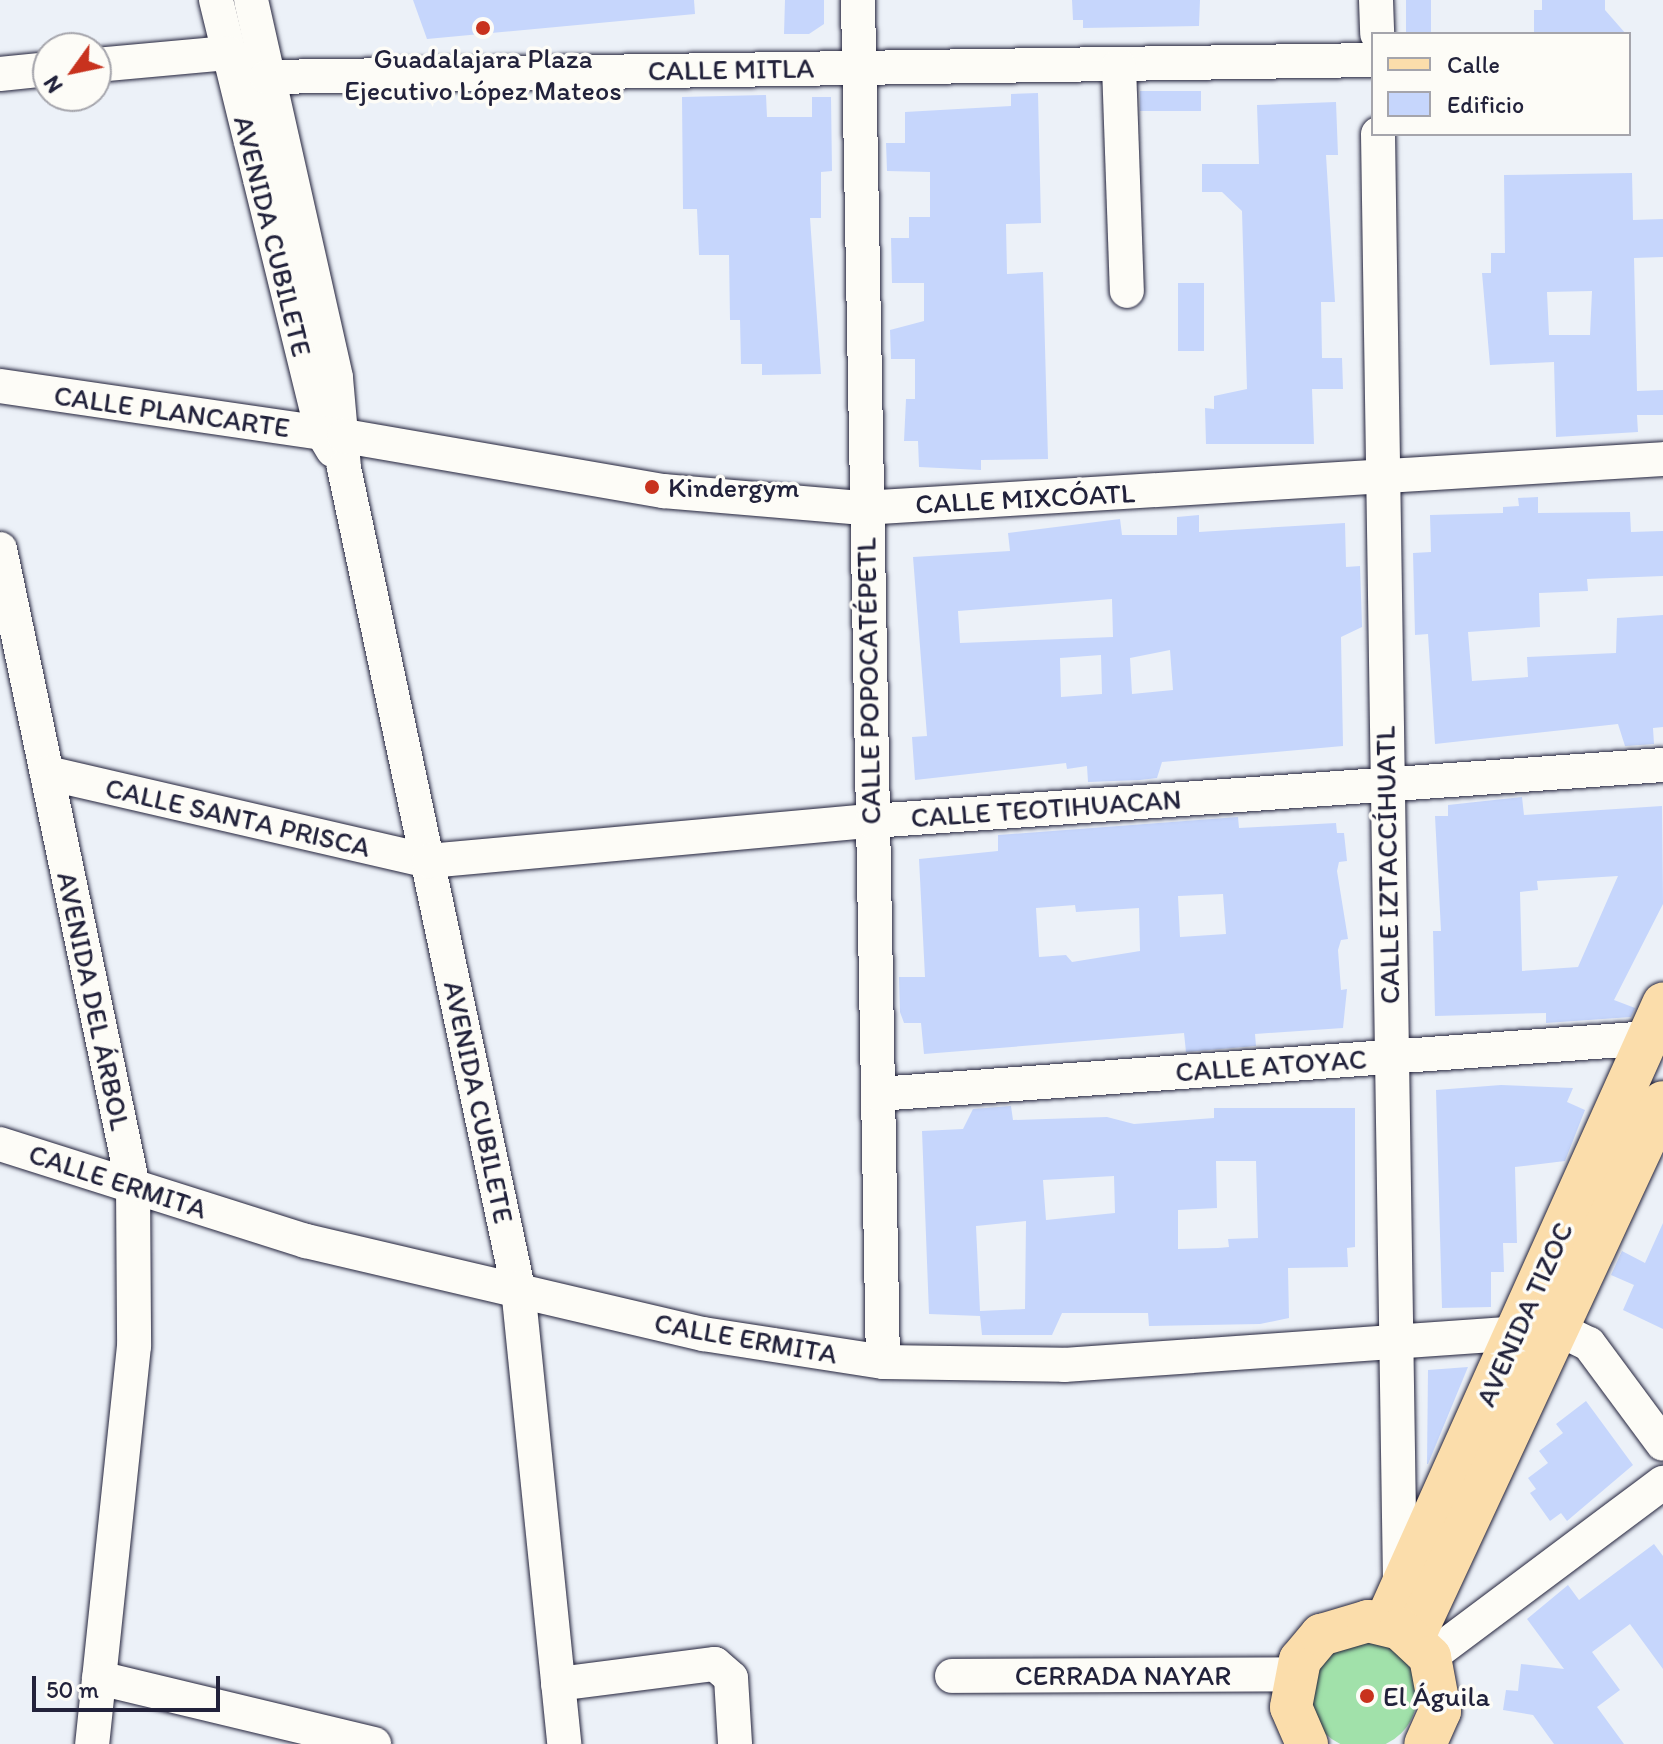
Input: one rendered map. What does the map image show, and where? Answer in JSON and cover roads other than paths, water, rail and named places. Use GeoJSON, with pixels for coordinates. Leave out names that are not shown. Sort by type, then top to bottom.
{"type":"FeatureCollection","features":[{"type":"Feature","properties":{"kind":"main road","name":"AVENIDA TIZOC"},"geometry":{"type":"LineString","coordinates":[[1407,1629],[1515,1333],[1658,1027]]}},
{"type":"Feature","properties":{"kind":"main road","name":"AVENIDA TIZOC"},"geometry":{"type":"LineString","coordinates":[[1407,1629],[1560,1330],[1663,1102]]}},
{"type":"Feature","properties":{"kind":"main road"},"geometry":{"type":"LineString","coordinates":[[1307,1744],[1291,1707],[1293,1674],[1309,1646],[1329,1631],[1352,1622],[1407,1629],[1440,1702],[1425,1744]]}},
{"type":"Feature","properties":{"kind":"street","name":"AVENIDA CUBILETE"},"geometry":{"type":"LineString","coordinates":[[216,0],[227,53],[337,445]]}},
{"type":"Feature","properties":{"kind":"street","name":"AVENIDA CUBILETE"},"geometry":{"type":"LineString","coordinates":[[251,0],[337,445],[429,861],[518,1288],[564,1744]]}},
{"type":"Feature","properties":{"kind":"street","name":"CALLE POPOCATÉPETL"},"geometry":{"type":"LineString","coordinates":[[858,0],[863,508],[883,1362]]}},
{"type":"Feature","properties":{"kind":"street"},"geometry":{"type":"LineString","coordinates":[[1376,0],[1377,32]]}},
{"type":"Feature","properties":{"kind":"street"},"geometry":{"type":"LineString","coordinates":[[112,64],[227,53],[267,77]]}},
{"type":"Feature","properties":{"kind":"street","name":"CALLE MITLA"},"geometry":{"type":"LineString","coordinates":[[267,77],[1371,60]]}},
{"type":"Feature","properties":{"kind":"street"},"geometry":{"type":"LineString","coordinates":[[1119,66],[1127,291]]}},
{"type":"Feature","properties":{"kind":"street"},"geometry":{"type":"LineString","coordinates":[[0,74],[32,71]]}},
{"type":"Feature","properties":{"kind":"street","name":"CALLE IZTACCÍHUATL"},"geometry":{"type":"LineString","coordinates":[[1378,136],[1380,477],[1394,1342],[1407,1629]]}},
{"type":"Feature","properties":{"kind":"street","name":"CALLE PLANCARTE"},"geometry":{"type":"LineString","coordinates":[[0,386],[337,445]]}},
{"type":"Feature","properties":{"kind":"street","name":"CALLE MIXCÓATL"},"geometry":{"type":"LineString","coordinates":[[337,445],[663,491],[863,508],[1663,459]]}},
{"type":"Feature","properties":{"kind":"street","name":"AVENIDA DEL ÁRBOL"},"geometry":{"type":"LineString","coordinates":[[0,549],[133,1186],[134,1346],[92,1744]]}},
{"type":"Feature","properties":{"kind":"street","name":"CALLE TEOTIHUACAN"},"geometry":{"type":"LineString","coordinates":[[429,861],[872,821],[1663,765]]}},
{"type":"Feature","properties":{"kind":"street","name":"CALLE SANTA PRISCA"},"geometry":{"type":"LineString","coordinates":[[47,773],[429,861]]}},
{"type":"Feature","properties":{"kind":"street","name":"CALLE ATOYAC"},"geometry":{"type":"LineString","coordinates":[[878,1094],[1391,1056],[1658,1027]]}},
{"type":"Feature","properties":{"kind":"street","name":"CALLE ERMITA"},"geometry":{"type":"LineString","coordinates":[[0,1144],[306,1241],[518,1288],[703,1334],[883,1362],[1064,1365],[1560,1330]]}},
{"type":"Feature","properties":{"kind":"street"},"geometry":{"type":"LineString","coordinates":[[1560,1330],[1589,1344],[1663,1444]]}},
{"type":"Feature","properties":{"kind":"street"},"geometry":{"type":"LineString","coordinates":[[1407,1629],[1663,1483]]}},
{"type":"Feature","properties":{"kind":"street"},"geometry":{"type":"LineString","coordinates":[[558,1684],[715,1664],[731,1678],[735,1744]]}},
{"type":"Feature","properties":{"kind":"street","name":"CERRADA NAYAR"},"geometry":{"type":"LineString","coordinates":[[952,1676],[1293,1674]]}},
{"type":"Feature","properties":{"kind":"street"},"geometry":{"type":"LineString","coordinates":[[99,1678],[374,1744]]}},
{"type":"Feature","properties":{"kind":"place","name":"Guadalajara Plaza Ejecutivo López Mateos"},"geometry":{"type":"Point","coordinates":[483,28]}},
{"type":"Feature","properties":{"kind":"place","name":"Kindergym"},"geometry":{"type":"Point","coordinates":[652,487]}},
{"type":"Feature","properties":{"kind":"place","name":"El Águila"},"geometry":{"type":"Point","coordinates":[1367,1696]}}]}
